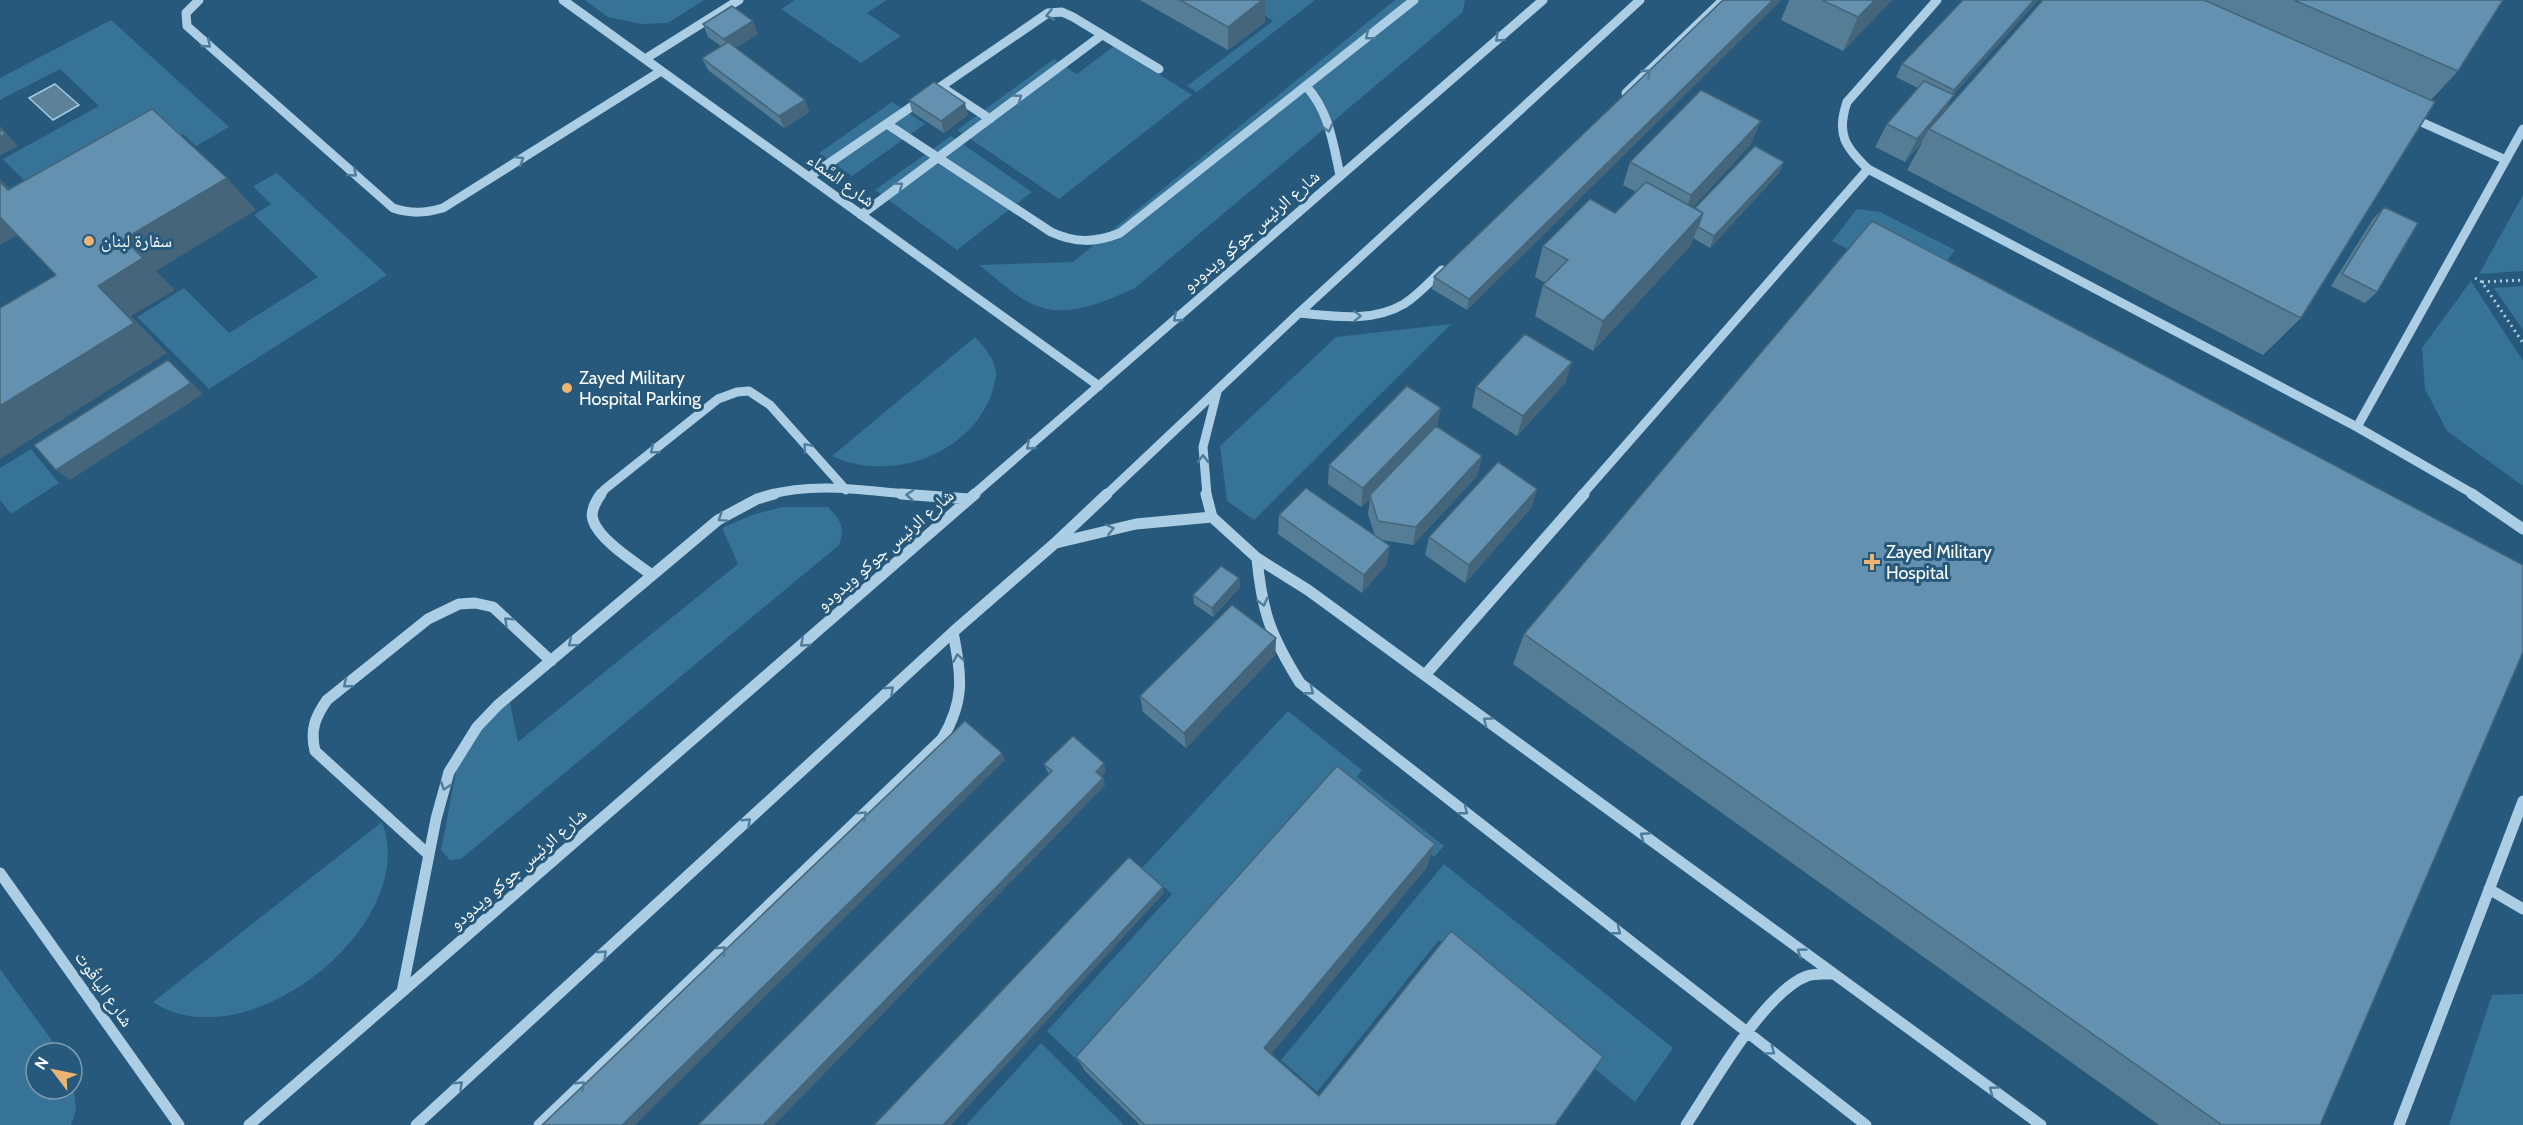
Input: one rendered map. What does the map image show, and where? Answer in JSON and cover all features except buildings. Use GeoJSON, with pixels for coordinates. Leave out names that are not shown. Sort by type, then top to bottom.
{"type":"FeatureCollection","features":[{"type":"Feature","properties":{"kind":"street"},"geometry":{"type":"LineString","coordinates":[[199,0],[186,13],[187,26],[393,208],[405,213],[420,214],[443,208],[661,71]]}},
{"type":"Feature","properties":{"kind":"street","name":"شارع السَّماء"},"geometry":{"type":"LineString","coordinates":[[563,0],[1099,386]]}},
{"type":"Feature","properties":{"kind":"street"},"geometry":{"type":"LineString","coordinates":[[645,59],[739,0]]}},
{"type":"Feature","properties":{"kind":"street"},"geometry":{"type":"LineString","coordinates":[[888,124],[1051,231],[1068,240],[1086,243],[1104,241],[1120,234],[1414,0]]}},
{"type":"Feature","properties":{"kind":"street","name":"شارع الرئيس جوكو ويدودو"},"geometry":{"type":"LineString","coordinates":[[249,1125],[1543,0]]}},
{"type":"Feature","properties":{"kind":"street"},"geometry":{"type":"LineString","coordinates":[[416,1125],[953,632],[1054,544],[1299,313],[1640,0]]}},
{"type":"Feature","properties":{"kind":"street"},"geometry":{"type":"LineString","coordinates":[[1621,98],[1723,0]]}},
{"type":"Feature","properties":{"kind":"street"},"geometry":{"type":"LineString","coordinates":[[1937,0],[1847,102],[1840,119],[1841,136],[1851,153],[1868,169],[2357,427],[2476,496],[2523,529]]}},
{"type":"Feature","properties":{"kind":"street"},"geometry":{"type":"LineString","coordinates":[[809,177],[1048,13],[1062,12],[1073,17],[1159,69]]}},
{"type":"Feature","properties":{"kind":"street"},"geometry":{"type":"LineString","coordinates":[[861,215],[1102,35]]}},
{"type":"Feature","properties":{"kind":"street"},"geometry":{"type":"LineString","coordinates":[[1306,86],[1316,94],[1323,108],[1340,175]]}},
{"type":"Feature","properties":{"kind":"street"},"geometry":{"type":"LineString","coordinates":[[940,87],[990,118]]}},
{"type":"Feature","properties":{"kind":"street"},"geometry":{"type":"LineString","coordinates":[[2400,112],[2506,160]]}},
{"type":"Feature","properties":{"kind":"street"},"geometry":{"type":"LineString","coordinates":[[2357,427],[2523,129]]}},
{"type":"Feature","properties":{"kind":"street"},"geometry":{"type":"LineString","coordinates":[[1425,675],[1868,169]]}},
{"type":"Feature","properties":{"kind":"street"},"geometry":{"type":"LineString","coordinates":[[1299,313],[1354,317],[1375,315],[1397,308],[1417,294],[1451,261]]}},
{"type":"Feature","properties":{"kind":"street"},"geometry":{"type":"LineString","coordinates":[[652,575],[597,528],[593,511],[597,500],[605,489],[718,399],[741,392],[750,392],[763,398],[846,490]]}},
{"type":"Feature","properties":{"kind":"street"},"geometry":{"type":"LineString","coordinates":[[1217,392],[1203,447],[1205,489],[1212,517],[1257,558],[1308,590],[1830,974],[2041,1125]]}},
{"type":"Feature","properties":{"kind":"street"},"geometry":{"type":"LineString","coordinates":[[402,992],[442,794],[460,751],[477,727],[498,705],[718,520],[758,499],[780,492],[802,489],[969,499]]}},
{"type":"Feature","properties":{"kind":"street"},"geometry":{"type":"LineString","coordinates":[[1054,544],[1136,524],[1212,517]]}},
{"type":"Feature","properties":{"kind":"street"},"geometry":{"type":"LineString","coordinates":[[1257,558],[1261,599],[1276,644],[1300,683],[1866,1125]]}},
{"type":"Feature","properties":{"kind":"street"},"geometry":{"type":"LineString","coordinates":[[429,855],[315,751],[311,737],[318,712],[327,700],[428,619],[446,608],[466,602],[480,602],[493,607],[551,661]]}},
{"type":"Feature","properties":{"kind":"street"},"geometry":{"type":"LineString","coordinates":[[539,1125],[942,739],[954,720],[961,700],[962,681],[953,632]]}},
{"type":"Feature","properties":{"kind":"street"},"geometry":{"type":"LineString","coordinates":[[2399,1125],[2523,801]]}},
{"type":"Feature","properties":{"kind":"street","name":"شارع الياقُوت"},"geometry":{"type":"LineString","coordinates":[[0,873],[179,1125]]}},
{"type":"Feature","properties":{"kind":"street"},"geometry":{"type":"LineString","coordinates":[[2489,889],[2523,909]]}},
{"type":"Feature","properties":{"kind":"street"},"geometry":{"type":"LineString","coordinates":[[1686,1125],[1748,1034],[1777,999],[1791,985],[1808,976],[1830,974]]}},
{"type":"Feature","properties":{"kind":"path"},"geometry":{"type":"LineString","coordinates":[[2523,280],[2481,282],[2523,343]]}},
{"type":"Feature","properties":{"kind":"shaded area"},"geometry":{"type":"Polygon","coordinates":[[[585,0],[704,0],[668,23],[641,24],[608,17],[585,0]]]}},
{"type":"Feature","properties":{"kind":"shaded area"},"geometry":{"type":"Polygon","coordinates":[[[795,0],[887,0],[867,13],[901,36],[861,63],[781,9],[795,0]]]}},
{"type":"Feature","properties":{"kind":"shaded area"},"geometry":{"type":"Polygon","coordinates":[[[1259,0],[1315,0],[1197,92],[1187,86],[1273,21],[1250,6],[1259,0]]]}},
{"type":"Feature","properties":{"kind":"shaded area"},"geometry":{"type":"Polygon","coordinates":[[[1395,0],[1465,0],[1463,12],[1135,288],[1084,307],[1058,310],[1032,304],[1018,296],[979,265],[1073,262],[1395,0]]]}},
{"type":"Feature","properties":{"kind":"shaded area"},"geometry":{"type":"Polygon","coordinates":[[[111,20],[229,127],[196,146],[183,134],[43,200],[3,159],[99,106],[60,69],[0,100],[0,78],[111,20]]]}},
{"type":"Feature","properties":{"kind":"shaded area"},"geometry":{"type":"Polygon","coordinates":[[[1114,46],[1192,95],[1059,199],[957,130],[1054,59],[1077,74],[1114,46]]]}},
{"type":"Feature","properties":{"kind":"shaded area"},"geometry":{"type":"Polygon","coordinates":[[[55,84],[79,105],[53,120],[29,98],[55,84]]]}},
{"type":"Feature","properties":{"kind":"shaded area"},"geometry":{"type":"Polygon","coordinates":[[[892,102],[925,124],[852,176],[819,153],[892,102]]]}},
{"type":"Feature","properties":{"kind":"shaded area"},"geometry":{"type":"Polygon","coordinates":[[[951,136],[1032,192],[957,250],[875,190],[951,136]]]}},
{"type":"Feature","properties":{"kind":"shaded area"},"geometry":{"type":"Polygon","coordinates":[[[277,173],[387,275],[209,389],[137,317],[184,288],[229,333],[318,277],[254,215],[271,204],[253,186],[277,173]]]}},
{"type":"Feature","properties":{"kind":"shaded area"},"geometry":{"type":"Polygon","coordinates":[[[2523,195],[2523,271],[2479,274],[2523,195]]]}},
{"type":"Feature","properties":{"kind":"shaded area"},"geometry":{"type":"Polygon","coordinates":[[[1857,209],[1880,212],[1955,250],[1936,275],[1910,282],[1832,241],[1857,209]]]}},
{"type":"Feature","properties":{"kind":"shaded area"},"geometry":{"type":"Polygon","coordinates":[[[2471,281],[2523,361],[2523,486],[2447,431],[2425,389],[2422,348],[2471,281]]]}},
{"type":"Feature","properties":{"kind":"shaded area"},"geometry":{"type":"Polygon","coordinates":[[[2523,286],[2523,330],[2494,288],[2523,286]]]}},
{"type":"Feature","properties":{"kind":"shaded area"},"geometry":{"type":"Polygon","coordinates":[[[1451,324],[1254,520],[1227,501],[1220,446],[1336,337],[1451,324]]]}},
{"type":"Feature","properties":{"kind":"shaded area"},"geometry":{"type":"Polygon","coordinates":[[[975,337],[986,349],[995,367],[994,386],[983,412],[953,444],[927,458],[903,464],[861,465],[832,456],[975,337]]]}},
{"type":"Feature","properties":{"kind":"shaded area"},"geometry":{"type":"Polygon","coordinates":[[[31,449],[59,483],[11,514],[0,500],[0,468],[31,449]]]}},
{"type":"Feature","properties":{"kind":"shaded area"},"geometry":{"type":"Polygon","coordinates":[[[782,507],[828,507],[841,524],[842,533],[839,545],[461,859],[450,860],[441,850],[458,761],[496,703],[509,698],[518,742],[738,564],[722,528],[752,515],[782,507]]]}},
{"type":"Feature","properties":{"kind":"shaded area"},"geometry":{"type":"Polygon","coordinates":[[[1288,711],[1362,770],[1357,777],[1444,846],[1434,857],[1334,776],[1079,1062],[1047,1031],[1172,894],[1142,868],[1288,711]]]}},
{"type":"Feature","properties":{"kind":"shaded area"},"geometry":{"type":"Polygon","coordinates":[[[382,822],[387,862],[376,902],[352,941],[317,974],[277,999],[234,1015],[191,1016],[153,1002],[382,822]]]}},
{"type":"Feature","properties":{"kind":"shaded area"},"geometry":{"type":"Polygon","coordinates":[[[1444,864],[1673,1048],[1635,1102],[1439,940],[1317,1092],[1281,1060],[1444,864]]]}},
{"type":"Feature","properties":{"kind":"shaded area"},"geometry":{"type":"Polygon","coordinates":[[[0,969],[52,1041],[24,1041],[24,1101],[75,1101],[76,1110],[71,1125],[0,1125],[0,969]]]}},
{"type":"Feature","properties":{"kind":"shaded area"},"geometry":{"type":"Polygon","coordinates":[[[2523,994],[2523,1125],[2449,1125],[2492,995],[2523,994]]]}},
{"type":"Feature","properties":{"kind":"shaded area"},"geometry":{"type":"Polygon","coordinates":[[[1041,1043],[1124,1125],[966,1125],[1041,1043]]]}},
{"type":"Feature","properties":{"kind":"place","name":"سفارة لبنان"},"geometry":{"type":"Point","coordinates":[89,241]}},
{"type":"Feature","properties":{"kind":"place","name":"Zayed Military Hospital Parking"},"geometry":{"type":"Point","coordinates":[567,388]}},
{"type":"Feature","properties":{"kind":"place","name":"Zayed Military Hospital"},"geometry":{"type":"Point","coordinates":[1872,562]}}]}
